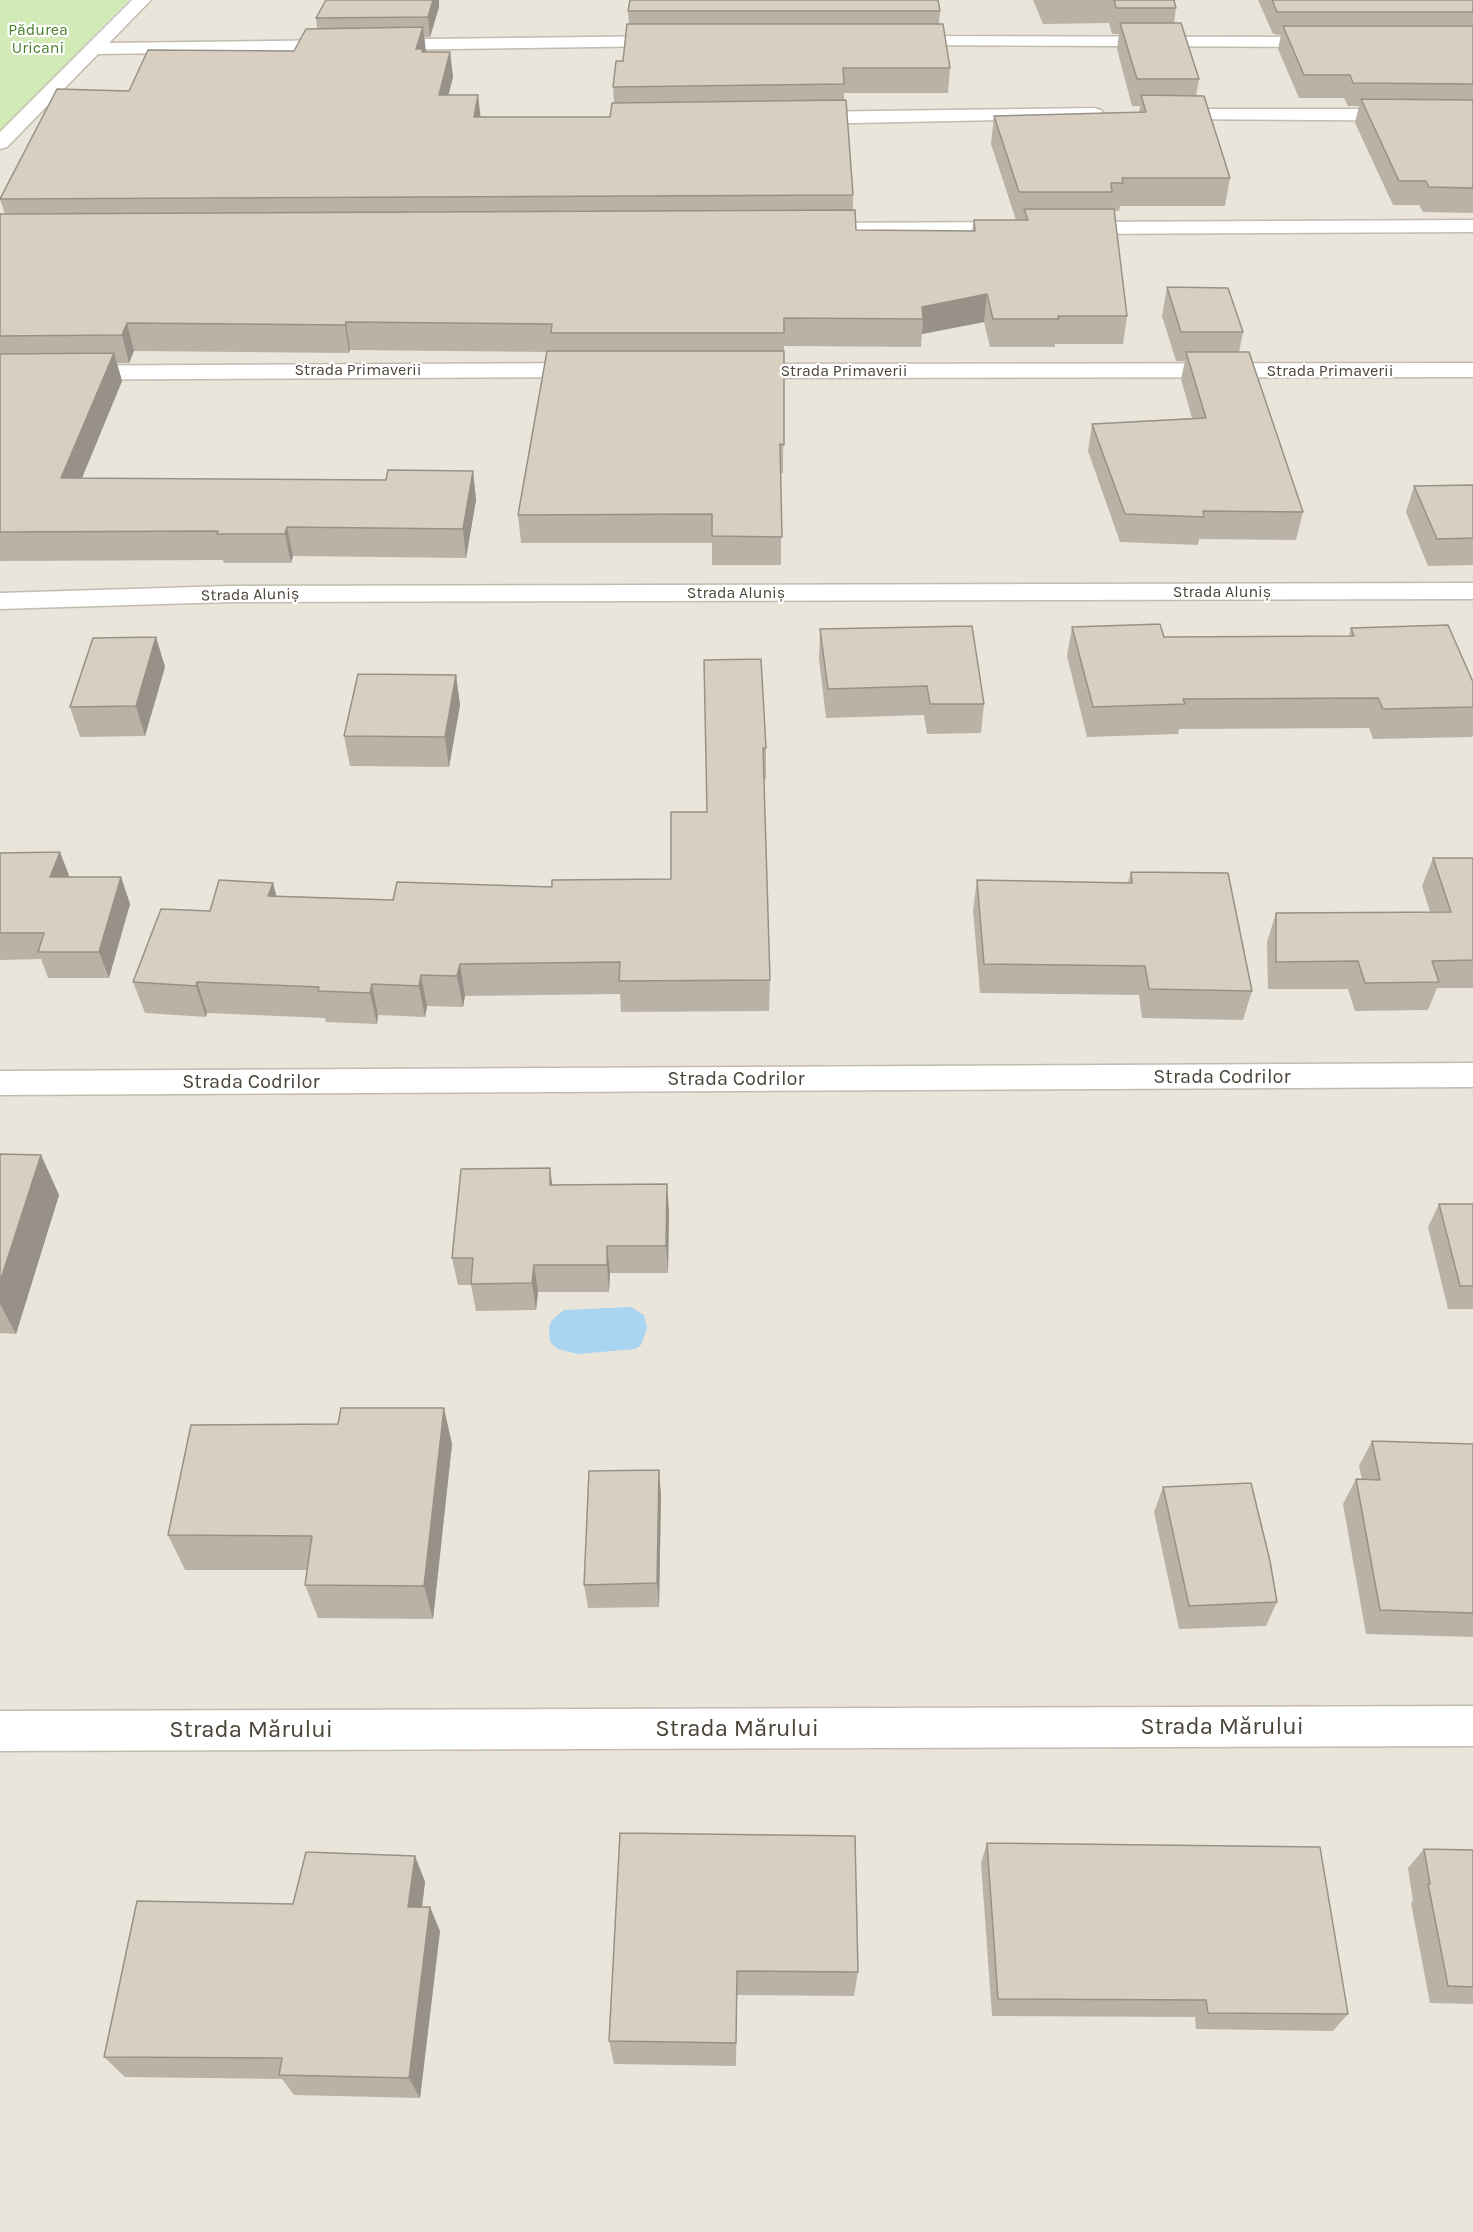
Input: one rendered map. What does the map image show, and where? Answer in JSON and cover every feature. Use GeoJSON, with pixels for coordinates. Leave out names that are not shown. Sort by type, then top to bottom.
{"type":"FeatureCollection","features":[{"type":"Feature","properties":{"kind":"street"},"geometry":{"type":"LineString","coordinates":[[0,143],[142,0]]}},
{"type":"Feature","properties":{"kind":"street"},"geometry":{"type":"LineString","coordinates":[[92,49],[691,41]]}},
{"type":"Feature","properties":{"kind":"street"},"geometry":{"type":"LineString","coordinates":[[882,41],[1347,42]]}},
{"type":"Feature","properties":{"kind":"street"},"geometry":{"type":"LineString","coordinates":[[781,119],[1116,114]]}},
{"type":"Feature","properties":{"kind":"street"},"geometry":{"type":"LineString","coordinates":[[1151,114],[1473,115]]}},
{"type":"Feature","properties":{"kind":"street"},"geometry":{"type":"LineString","coordinates":[[792,229],[1473,226]]}},
{"type":"Feature","properties":{"kind":"street","name":"Strada Primaverii"},"geometry":{"type":"LineString","coordinates":[[0,373],[608,370]]}},
{"type":"Feature","properties":{"kind":"street","name":"Strada Primaverii"},"geometry":{"type":"LineString","coordinates":[[724,371],[1473,370]]}},
{"type":"Feature","properties":{"kind":"street","name":"Strada Aluniș"},"geometry":{"type":"LineString","coordinates":[[0,601],[228,594],[1473,591]]}},
{"type":"Feature","properties":{"kind":"street","name":"Strada Codrilor"},"geometry":{"type":"LineString","coordinates":[[0,1083],[1473,1075]]}},
{"type":"Feature","properties":{"kind":"street","name":"Strada Mărului"},"geometry":{"type":"LineString","coordinates":[[0,1731],[1473,1726]]}},
{"type":"Feature","properties":{"kind":"shaded area"},"geometry":{"type":"Polygon","coordinates":[[[153,0],[1473,0],[1473,2232],[0,2232],[0,131],[153,0]]]}},
{"type":"Feature","properties":{"kind":"green space","name":"Pădurea Uricani"},"geometry":{"type":"Polygon","coordinates":[[[0,0],[129,0],[0,131],[0,0]]]}},
{"type":"Feature","properties":{"kind":"water"},"geometry":{"type":"Polygon","coordinates":[[[631,1307],[644,1315],[647,1328],[641,1345],[635,1349],[578,1354],[558,1349],[550,1342],[549,1327],[552,1320],[564,1310],[631,1307]]]}},
{"type":"Feature","properties":{"kind":"building"},"geometry":{"type":"Polygon","coordinates":[[[326,0],[433,0],[428,17],[316,18],[326,0]]]}},
{"type":"Feature","properties":{"kind":"building"},"geometry":{"type":"Polygon","coordinates":[[[630,0],[938,0],[940,11],[628,11],[630,0]]]}},
{"type":"Feature","properties":{"kind":"building"},"geometry":{"type":"Polygon","coordinates":[[[1114,0],[1174,0],[1176,8],[1116,8],[1114,0]]]}},
{"type":"Feature","properties":{"kind":"building"},"geometry":{"type":"Polygon","coordinates":[[[1272,0],[1473,0],[1473,12],[1277,12],[1272,0]]]}},
{"type":"Feature","properties":{"kind":"building"},"geometry":{"type":"Polygon","coordinates":[[[1120,23],[1181,23],[1199,79],[1137,79],[1120,23]]]}},
{"type":"Feature","properties":{"kind":"building"},"geometry":{"type":"Polygon","coordinates":[[[627,24],[943,24],[950,68],[843,68],[844,84],[613,87],[616,61],[623,61],[627,24]]]}},
{"type":"Feature","properties":{"kind":"building"},"geometry":{"type":"Polygon","coordinates":[[[1283,26],[1473,26],[1473,84],[1353,83],[1350,75],[1304,75],[1283,26]]]}},
{"type":"Feature","properties":{"kind":"building"},"geometry":{"type":"Polygon","coordinates":[[[423,27],[416,49],[423,49],[422,52],[450,52],[439,95],[478,95],[474,117],[610,117],[612,103],[846,100],[853,195],[0,199],[57,89],[129,91],[148,50],[294,51],[306,29],[423,27]]]}},
{"type":"Feature","properties":{"kind":"building"},"geometry":{"type":"Polygon","coordinates":[[[1141,95],[1204,96],[1230,178],[1122,178],[1123,183],[1111,183],[1112,192],[1019,192],[994,116],[1146,112],[1141,95]]]}},
{"type":"Feature","properties":{"kind":"building"},"geometry":{"type":"Polygon","coordinates":[[[1361,99],[1473,100],[1473,188],[1429,187],[1426,181],[1399,181],[1361,99]]]}},
{"type":"Feature","properties":{"kind":"building"},"geometry":{"type":"Polygon","coordinates":[[[1024,209],[1114,209],[1127,316],[993,319],[987,294],[922,307],[923,319],[784,318],[784,333],[551,333],[552,324],[346,322],[345,325],[127,323],[122,335],[0,336],[0,214],[855,210],[856,230],[975,231],[974,220],[1028,220],[1024,209]]]}},
{"type":"Feature","properties":{"kind":"building"},"geometry":{"type":"Polygon","coordinates":[[[1167,287],[1228,288],[1243,332],[1181,332],[1167,287]]]}},
{"type":"Feature","properties":{"kind":"building"},"geometry":{"type":"Polygon","coordinates":[[[547,351],[784,351],[784,445],[780,444],[782,537],[712,536],[712,514],[518,515],[547,351]]]}},
{"type":"Feature","properties":{"kind":"building"},"geometry":{"type":"Polygon","coordinates":[[[1186,352],[1249,352],[1303,512],[1203,511],[1204,517],[1125,514],[1092,424],[1206,418],[1186,352]]]}},
{"type":"Feature","properties":{"kind":"building"},"geometry":{"type":"Polygon","coordinates":[[[114,353],[61,478],[386,480],[388,470],[473,471],[463,529],[287,527],[285,534],[217,534],[218,531],[0,532],[0,354],[114,353]]]}},
{"type":"Feature","properties":{"kind":"building"},"geometry":{"type":"Polygon","coordinates":[[[1473,485],[1473,538],[1437,539],[1414,486],[1473,485]]]}},
{"type":"Feature","properties":{"kind":"building"},"geometry":{"type":"Polygon","coordinates":[[[1160,624],[1164,637],[1354,636],[1351,628],[1448,625],[1473,682],[1473,707],[1383,709],[1378,698],[1183,699],[1185,704],[1093,707],[1072,627],[1160,624]]]}},
{"type":"Feature","properties":{"kind":"building"},"geometry":{"type":"Polygon","coordinates":[[[972,626],[984,704],[930,704],[927,686],[828,689],[820,629],[972,626]]]}},
{"type":"Feature","properties":{"kind":"building"},"geometry":{"type":"Polygon","coordinates":[[[156,637],[136,706],[70,707],[93,638],[156,637]]]}},
{"type":"Feature","properties":{"kind":"building"},"geometry":{"type":"Polygon","coordinates":[[[761,659],[766,748],[763,748],[770,980],[619,981],[620,962],[460,964],[457,976],[421,975],[419,986],[372,984],[370,993],[318,991],[319,987],[197,982],[196,986],[133,982],[161,909],[210,911],[219,880],[273,883],[268,896],[393,900],[397,882],[552,887],[552,880],[671,879],[671,812],[707,812],[704,660],[761,659]]]}},
{"type":"Feature","properties":{"kind":"building"},"geometry":{"type":"Polygon","coordinates":[[[358,674],[456,675],[445,737],[344,736],[358,674]]]}},
{"type":"Feature","properties":{"kind":"building"},"geometry":{"type":"Polygon","coordinates":[[[60,852],[50,877],[121,877],[99,952],[38,952],[44,933],[0,933],[0,853],[60,852]]]}},
{"type":"Feature","properties":{"kind":"building"},"geometry":{"type":"Polygon","coordinates":[[[1433,858],[1473,858],[1473,960],[1432,961],[1439,982],[1365,983],[1358,961],[1276,962],[1276,913],[1451,912],[1433,858]]]}},
{"type":"Feature","properties":{"kind":"building"},"geometry":{"type":"Polygon","coordinates":[[[1131,872],[1228,873],[1252,991],[1149,989],[1145,966],[984,964],[977,880],[1132,883],[1131,872]]]}},
{"type":"Feature","properties":{"kind":"building"},"geometry":{"type":"Polygon","coordinates":[[[0,1154],[41,1155],[0,1282],[0,1154]]]}},
{"type":"Feature","properties":{"kind":"building"},"geometry":{"type":"Polygon","coordinates":[[[550,1168],[550,1185],[667,1184],[666,1246],[607,1246],[607,1265],[534,1265],[532,1283],[471,1284],[473,1258],[452,1258],[461,1169],[550,1168]]]}},
{"type":"Feature","properties":{"kind":"building"},"geometry":{"type":"Polygon","coordinates":[[[1439,1204],[1473,1204],[1473,1286],[1460,1286],[1439,1204]]]}},
{"type":"Feature","properties":{"kind":"building"},"geometry":{"type":"Polygon","coordinates":[[[341,1408],[444,1408],[424,1586],[305,1585],[312,1536],[168,1535],[191,1425],[338,1424],[341,1408]]]}},
{"type":"Feature","properties":{"kind":"building"},"geometry":{"type":"Polygon","coordinates":[[[1372,1441],[1473,1444],[1473,1613],[1380,1610],[1356,1479],[1380,1480],[1372,1441]]]}},
{"type":"Feature","properties":{"kind":"building"},"geometry":{"type":"Polygon","coordinates":[[[659,1470],[657,1583],[584,1585],[589,1471],[659,1470]]]}},
{"type":"Feature","properties":{"kind":"building"},"geometry":{"type":"Polygon","coordinates":[[[1251,1483],[1270,1561],[1277,1602],[1189,1606],[1163,1487],[1251,1483]]]}},
{"type":"Feature","properties":{"kind":"building"},"geometry":{"type":"Polygon","coordinates":[[[620,1833],[855,1836],[858,1972],[737,1971],[736,2043],[609,2041],[620,1833]]]}},
{"type":"Feature","properties":{"kind":"building"},"geometry":{"type":"Polygon","coordinates":[[[987,1843],[1320,1847],[1348,2014],[1208,2013],[1206,2000],[998,1999],[987,1843]]]}},
{"type":"Feature","properties":{"kind":"building"},"geometry":{"type":"Polygon","coordinates":[[[1424,1849],[1473,1850],[1473,1987],[1448,1986],[1428,1884],[1430,1884],[1424,1849]]]}},
{"type":"Feature","properties":{"kind":"building"},"geometry":{"type":"Polygon","coordinates":[[[306,1852],[415,1856],[408,1907],[430,1907],[409,2078],[279,2075],[282,2058],[104,2057],[137,1901],[293,1904],[306,1852]]]}}]}
